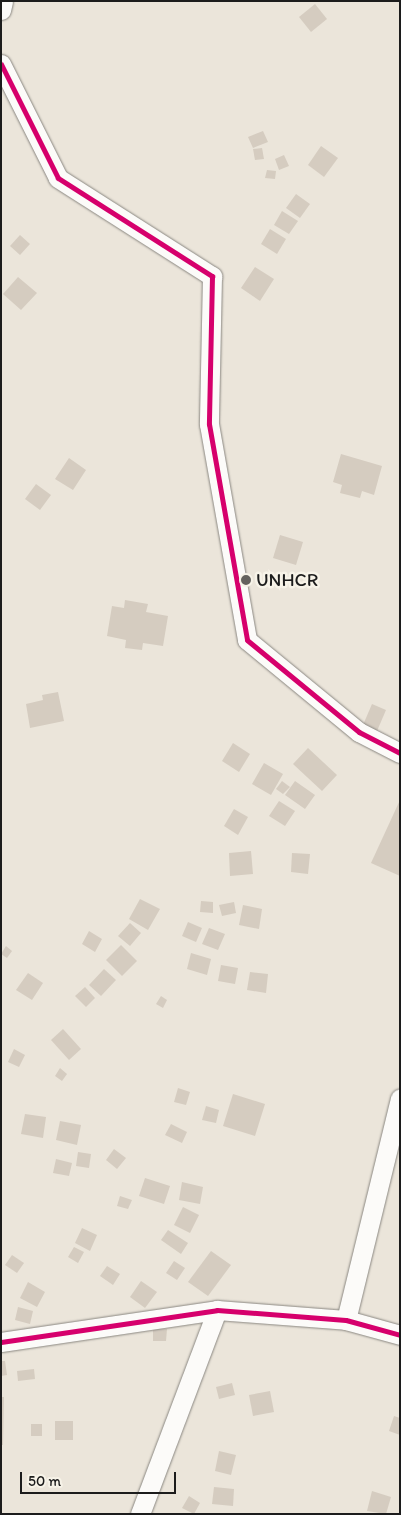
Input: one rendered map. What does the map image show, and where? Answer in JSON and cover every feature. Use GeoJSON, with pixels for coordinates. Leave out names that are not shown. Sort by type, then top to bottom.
{"type":"FeatureCollection","features":[{"type":"Feature","properties":{"kind":"street"},"geometry":{"type":"LineString","coordinates":[[1,10],[3,1]]}},
{"type":"Feature","properties":{"kind":"street"},"geometry":{"type":"LineString","coordinates":[[1,64],[58,178],[212,276],[210,424],[248,640],[358,732],[400,753]]}},
{"type":"Feature","properties":{"kind":"street"},"geometry":{"type":"LineString","coordinates":[[346,1320],[400,1099]]}},
{"type":"Feature","properties":{"kind":"street"},"geometry":{"type":"LineString","coordinates":[[140,1514],[217,1310]]}},
{"type":"Feature","properties":{"kind":"street"},"geometry":{"type":"LineString","coordinates":[[1,1342],[217,1310],[346,1320],[400,1335]]}},
{"type":"Feature","properties":{"kind":"building"},"geometry":{"type":"Polygon","coordinates":[[[315,4],[327,19],[311,32],[299,17],[315,4]]]}},
{"type":"Feature","properties":{"kind":"building"},"geometry":{"type":"Polygon","coordinates":[[[263,131],[268,142],[253,148],[248,137],[263,131]]]}},
{"type":"Feature","properties":{"kind":"building"},"geometry":{"type":"Polygon","coordinates":[[[321,146],[338,158],[324,177],[308,165],[321,146]]]}},
{"type":"Feature","properties":{"kind":"building"},"geometry":{"type":"Polygon","coordinates":[[[262,148],[264,159],[255,160],[253,149],[262,148]]]}},
{"type":"Feature","properties":{"kind":"building"},"geometry":{"type":"Polygon","coordinates":[[[284,155],[289,166],[279,170],[275,159],[284,155]]]}},
{"type":"Feature","properties":{"kind":"building"},"geometry":{"type":"Polygon","coordinates":[[[267,170],[276,171],[275,179],[265,178],[267,170]]]}},
{"type":"Feature","properties":{"kind":"building"},"geometry":{"type":"Polygon","coordinates":[[[296,194],[310,204],[300,218],[286,208],[296,194]]]}},
{"type":"Feature","properties":{"kind":"building"},"geometry":{"type":"Polygon","coordinates":[[[282,211],[298,221],[289,234],[274,225],[282,211]]]}},
{"type":"Feature","properties":{"kind":"building"},"geometry":{"type":"Polygon","coordinates":[[[270,229],[286,239],[277,254],[261,244],[270,229]]]}},
{"type":"Feature","properties":{"kind":"building"},"geometry":{"type":"Polygon","coordinates":[[[20,235],[30,244],[20,255],[10,246],[20,235]]]}},
{"type":"Feature","properties":{"kind":"building"},"geometry":{"type":"Polygon","coordinates":[[[255,267],[274,279],[260,301],[241,288],[255,267]]]}},
{"type":"Feature","properties":{"kind":"building"},"geometry":{"type":"Polygon","coordinates":[[[18,277],[37,293],[21,310],[3,294],[18,277]]]}},
{"type":"Feature","properties":{"kind":"building"},"geometry":{"type":"Polygon","coordinates":[[[341,454],[382,466],[374,495],[362,491],[360,498],[340,493],[342,485],[333,482],[341,454]]]}},
{"type":"Feature","properties":{"kind":"building"},"geometry":{"type":"Polygon","coordinates":[[[69,458],[86,470],[73,490],[55,479],[69,458]]]}},
{"type":"Feature","properties":{"kind":"building"},"geometry":{"type":"Polygon","coordinates":[[[36,484],[51,495],[40,510],[25,499],[36,484]]]}},
{"type":"Feature","properties":{"kind":"building"},"geometry":{"type":"Polygon","coordinates":[[[280,535],[303,542],[296,565],[273,558],[280,535]]]}},
{"type":"Feature","properties":{"kind":"building"},"geometry":{"type":"Polygon","coordinates":[[[125,600],[148,604],[146,612],[168,616],[163,646],[143,643],[142,650],[125,648],[126,640],[107,636],[112,606],[124,608],[125,600]]]}},
{"type":"Feature","properties":{"kind":"building"},"geometry":{"type":"Polygon","coordinates":[[[58,692],[64,721],[30,728],[26,704],[43,700],[42,695],[58,692]]]}},
{"type":"Feature","properties":{"kind":"building"},"geometry":{"type":"Polygon","coordinates":[[[372,704],[386,710],[377,731],[363,725],[372,704]]]}},
{"type":"Feature","properties":{"kind":"building"},"geometry":{"type":"Polygon","coordinates":[[[233,743],[250,754],[239,772],[222,761],[233,743]]]}},
{"type":"Feature","properties":{"kind":"building"},"geometry":{"type":"Polygon","coordinates":[[[308,748],[337,775],[322,791],[293,764],[308,748]]]}},
{"type":"Feature","properties":{"kind":"building"},"geometry":{"type":"Polygon","coordinates":[[[264,763],[283,774],[271,795],[252,784],[264,763]]]}},
{"type":"Feature","properties":{"kind":"building"},"geometry":{"type":"Polygon","coordinates":[[[282,781],[290,787],[283,794],[276,789],[282,781]]]}},
{"type":"Feature","properties":{"kind":"building"},"geometry":{"type":"Polygon","coordinates":[[[295,781],[315,795],[305,809],[285,795],[295,781]]]}},
{"type":"Feature","properties":{"kind":"building"},"geometry":{"type":"Polygon","coordinates":[[[400,800],[400,876],[371,863],[400,800]]]}},
{"type":"Feature","properties":{"kind":"building"},"geometry":{"type":"Polygon","coordinates":[[[279,801],[295,811],[285,826],[269,816],[279,801]]]}},
{"type":"Feature","properties":{"kind":"building"},"geometry":{"type":"Polygon","coordinates":[[[234,809],[248,817],[238,835],[224,826],[234,809]]]}},
{"type":"Feature","properties":{"kind":"building"},"geometry":{"type":"Polygon","coordinates":[[[251,851],[253,874],[230,876],[229,853],[251,851]]]}},
{"type":"Feature","properties":{"kind":"building"},"geometry":{"type":"Polygon","coordinates":[[[292,853],[310,854],[308,874],[291,872],[292,853]]]}},
{"type":"Feature","properties":{"kind":"building"},"geometry":{"type":"Polygon","coordinates":[[[140,899],[160,909],[148,930],[129,919],[140,899]]]}},
{"type":"Feature","properties":{"kind":"building"},"geometry":{"type":"Polygon","coordinates":[[[201,901],[213,902],[213,913],[200,912],[201,901]]]}},
{"type":"Feature","properties":{"kind":"building"},"geometry":{"type":"Polygon","coordinates":[[[234,902],[236,913],[222,916],[219,905],[234,902]]]}},
{"type":"Feature","properties":{"kind":"building"},"geometry":{"type":"Polygon","coordinates":[[[243,905],[262,909],[259,929],[239,925],[243,905]]]}},
{"type":"Feature","properties":{"kind":"building"},"geometry":{"type":"Polygon","coordinates":[[[188,922],[202,928],[196,942],[182,936],[188,922]]]}},
{"type":"Feature","properties":{"kind":"building"},"geometry":{"type":"Polygon","coordinates":[[[130,923],[141,933],[130,946],[118,936],[130,923]]]}},
{"type":"Feature","properties":{"kind":"building"},"geometry":{"type":"Polygon","coordinates":[[[209,928],[225,934],[218,950],[202,944],[209,928]]]}},
{"type":"Feature","properties":{"kind":"building"},"geometry":{"type":"Polygon","coordinates":[[[89,931],[102,939],[95,952],[82,944],[89,931]]]}},
{"type":"Feature","properties":{"kind":"building"},"geometry":{"type":"Polygon","coordinates":[[[121,945],[137,961],[122,976],[106,960],[121,945]]]}},
{"type":"Feature","properties":{"kind":"building"},"geometry":{"type":"Polygon","coordinates":[[[6,946],[12,951],[7,958],[1,954],[6,946]]]}},
{"type":"Feature","properties":{"kind":"building"},"geometry":{"type":"Polygon","coordinates":[[[191,953],[211,959],[207,975],[187,969],[191,953]]]}},
{"type":"Feature","properties":{"kind":"building"},"geometry":{"type":"Polygon","coordinates":[[[221,965],[238,968],[235,984],[218,981],[221,965]]]}},
{"type":"Feature","properties":{"kind":"building"},"geometry":{"type":"Polygon","coordinates":[[[104,969],[116,980],[101,996],[89,985],[104,969]]]}},
{"type":"Feature","properties":{"kind":"building"},"geometry":{"type":"Polygon","coordinates":[[[250,972],[268,974],[266,993],[247,990],[250,972]]]}},
{"type":"Feature","properties":{"kind":"building"},"geometry":{"type":"Polygon","coordinates":[[[28,973],[43,983],[32,1000],[16,990],[28,973]]]}},
{"type":"Feature","properties":{"kind":"building"},"geometry":{"type":"Polygon","coordinates":[[[85,987],[95,998],[86,1007],[75,996],[85,987]]]}},
{"type":"Feature","properties":{"kind":"building"},"geometry":{"type":"Polygon","coordinates":[[[161,996],[167,1000],[163,1008],[156,1004],[161,996]]]}},
{"type":"Feature","properties":{"kind":"building"},"geometry":{"type":"Polygon","coordinates":[[[63,1029],[81,1049],[69,1060],[51,1040],[63,1029]]]}},
{"type":"Feature","properties":{"kind":"building"},"geometry":{"type":"Polygon","coordinates":[[[14,1049],[25,1055],[19,1067],[8,1062],[14,1049]]]}},
{"type":"Feature","properties":{"kind":"building"},"geometry":{"type":"Polygon","coordinates":[[[60,1068],[67,1074],[62,1081],[55,1076],[60,1068]]]}},
{"type":"Feature","properties":{"kind":"building"},"geometry":{"type":"Polygon","coordinates":[[[178,1088],[190,1092],[186,1105],[174,1102],[178,1088]]]}},
{"type":"Feature","properties":{"kind":"building"},"geometry":{"type":"Polygon","coordinates":[[[233,1094],[265,1104],[255,1136],[223,1126],[233,1094]]]}},
{"type":"Feature","properties":{"kind":"building"},"geometry":{"type":"Polygon","coordinates":[[[206,1106],[219,1110],[216,1123],[202,1120],[206,1106]]]}},
{"type":"Feature","properties":{"kind":"building"},"geometry":{"type":"Polygon","coordinates":[[[25,1114],[46,1117],[43,1138],[21,1134],[25,1114]]]}},
{"type":"Feature","properties":{"kind":"building"},"geometry":{"type":"Polygon","coordinates":[[[60,1121],[81,1125],[77,1145],[56,1140],[60,1121]]]}},
{"type":"Feature","properties":{"kind":"building"},"geometry":{"type":"Polygon","coordinates":[[[171,1124],[187,1132],[182,1143],[165,1135],[171,1124]]]}},
{"type":"Feature","properties":{"kind":"building"},"geometry":{"type":"Polygon","coordinates":[[[114,1149],[126,1158],[117,1169],[106,1160],[114,1149]]]}},
{"type":"Feature","properties":{"kind":"building"},"geometry":{"type":"Polygon","coordinates":[[[78,1152],[91,1154],[89,1168],[76,1166],[78,1152]]]}},
{"type":"Feature","properties":{"kind":"building"},"geometry":{"type":"Polygon","coordinates":[[[56,1159],[72,1163],[69,1176],[53,1173],[56,1159]]]}},
{"type":"Feature","properties":{"kind":"building"},"geometry":{"type":"Polygon","coordinates":[[[145,1178],[170,1186],[164,1204],[139,1196],[145,1178]]]}},
{"type":"Feature","properties":{"kind":"building"},"geometry":{"type":"Polygon","coordinates":[[[182,1182],[203,1187],[200,1204],[179,1200],[182,1182]]]}},
{"type":"Feature","properties":{"kind":"building"},"geometry":{"type":"Polygon","coordinates":[[[120,1196],[132,1200],[128,1209],[117,1206],[120,1196]]]}},
{"type":"Feature","properties":{"kind":"building"},"geometry":{"type":"Polygon","coordinates":[[[183,1207],[199,1215],[190,1233],[174,1225],[183,1207]]]}},
{"type":"Feature","properties":{"kind":"building"},"geometry":{"type":"Polygon","coordinates":[[[82,1228],[97,1235],[90,1251],[75,1243],[82,1228]]]}},
{"type":"Feature","properties":{"kind":"building"},"geometry":{"type":"Polygon","coordinates":[[[168,1230],[188,1243],[181,1254],[161,1240],[168,1230]]]}},
{"type":"Feature","properties":{"kind":"building"},"geometry":{"type":"Polygon","coordinates":[[[74,1247],[84,1252],[78,1263],[68,1257],[74,1247]]]}},
{"type":"Feature","properties":{"kind":"building"},"geometry":{"type":"Polygon","coordinates":[[[211,1251],[231,1265],[208,1296],[188,1282],[211,1251]]]}},
{"type":"Feature","properties":{"kind":"building"},"geometry":{"type":"Polygon","coordinates":[[[12,1255],[24,1263],[17,1273],[5,1265],[12,1255]]]}},
{"type":"Feature","properties":{"kind":"building"},"geometry":{"type":"Polygon","coordinates":[[[174,1261],[185,1268],[177,1280],[166,1273],[174,1261]]]}},
{"type":"Feature","properties":{"kind":"building"},"geometry":{"type":"Polygon","coordinates":[[[107,1266],[120,1274],[113,1285],[100,1276],[107,1266]]]}},
{"type":"Feature","properties":{"kind":"building"},"geometry":{"type":"Polygon","coordinates":[[[141,1281],[157,1292],[145,1308],[130,1297],[141,1281]]]}},
{"type":"Feature","properties":{"kind":"building"},"geometry":{"type":"Polygon","coordinates":[[[28,1282],[45,1292],[37,1307],[20,1298],[28,1282]]]}},
{"type":"Feature","properties":{"kind":"building"},"geometry":{"type":"Polygon","coordinates":[[[18,1307],[33,1311],[30,1324],[15,1320],[18,1307]]]}},
{"type":"Feature","properties":{"kind":"building"},"geometry":{"type":"Polygon","coordinates":[[[153,1328],[167,1329],[166,1341],[153,1341],[153,1328]]]}},
{"type":"Feature","properties":{"kind":"building"},"geometry":{"type":"Polygon","coordinates":[[[1,1361],[5,1361],[7,1375],[1,1376],[1,1361]]]}},
{"type":"Feature","properties":{"kind":"building"},"geometry":{"type":"Polygon","coordinates":[[[34,1369],[35,1379],[18,1381],[17,1371],[34,1369]]]}},
{"type":"Feature","properties":{"kind":"building"},"geometry":{"type":"Polygon","coordinates":[[[232,1383],[235,1395],[219,1399],[216,1387],[232,1383]]]}},
{"type":"Feature","properties":{"kind":"building"},"geometry":{"type":"Polygon","coordinates":[[[270,1391],[274,1412],[253,1416],[249,1395],[270,1391]]]}},
{"type":"Feature","properties":{"kind":"building"},"geometry":{"type":"Polygon","coordinates":[[[1,1397],[4,1397],[3,1445],[1,1445],[1,1397]]]}},
{"type":"Feature","properties":{"kind":"building"},"geometry":{"type":"Polygon","coordinates":[[[394,1416],[400,1418],[400,1435],[389,1431],[394,1416]]]}},
{"type":"Feature","properties":{"kind":"building"},"geometry":{"type":"Polygon","coordinates":[[[55,1421],[73,1421],[73,1440],[55,1440],[55,1421]]]}},
{"type":"Feature","properties":{"kind":"building"},"geometry":{"type":"Polygon","coordinates":[[[31,1424],[42,1424],[42,1436],[31,1436],[31,1424]]]}},
{"type":"Feature","properties":{"kind":"building"},"geometry":{"type":"Polygon","coordinates":[[[219,1451],[236,1455],[231,1475],[215,1471],[219,1451]]]}},
{"type":"Feature","properties":{"kind":"building"},"geometry":{"type":"Polygon","coordinates":[[[214,1487],[234,1489],[233,1506],[212,1504],[214,1487]]]}},
{"type":"Feature","properties":{"kind":"building"},"geometry":{"type":"Polygon","coordinates":[[[372,1491],[391,1497],[386,1514],[367,1511],[372,1491]]]}},
{"type":"Feature","properties":{"kind":"building"},"geometry":{"type":"Polygon","coordinates":[[[189,1496],[200,1503],[194,1514],[182,1508],[189,1496]]]}},
{"type":"Feature","properties":{"kind":"cycle path"},"geometry":{"type":"LineString","coordinates":[[1,64],[58,178],[212,276],[209,424],[247,640],[359,732],[400,753]]}},
{"type":"Feature","properties":{"kind":"cycle path"},"geometry":{"type":"LineString","coordinates":[[1,1342],[217,1310],[346,1320],[400,1335]]}},
{"type":"Feature","properties":{"kind":"place","name":"UNHCR"},"geometry":{"type":"Point","coordinates":[246,580]}}]}
